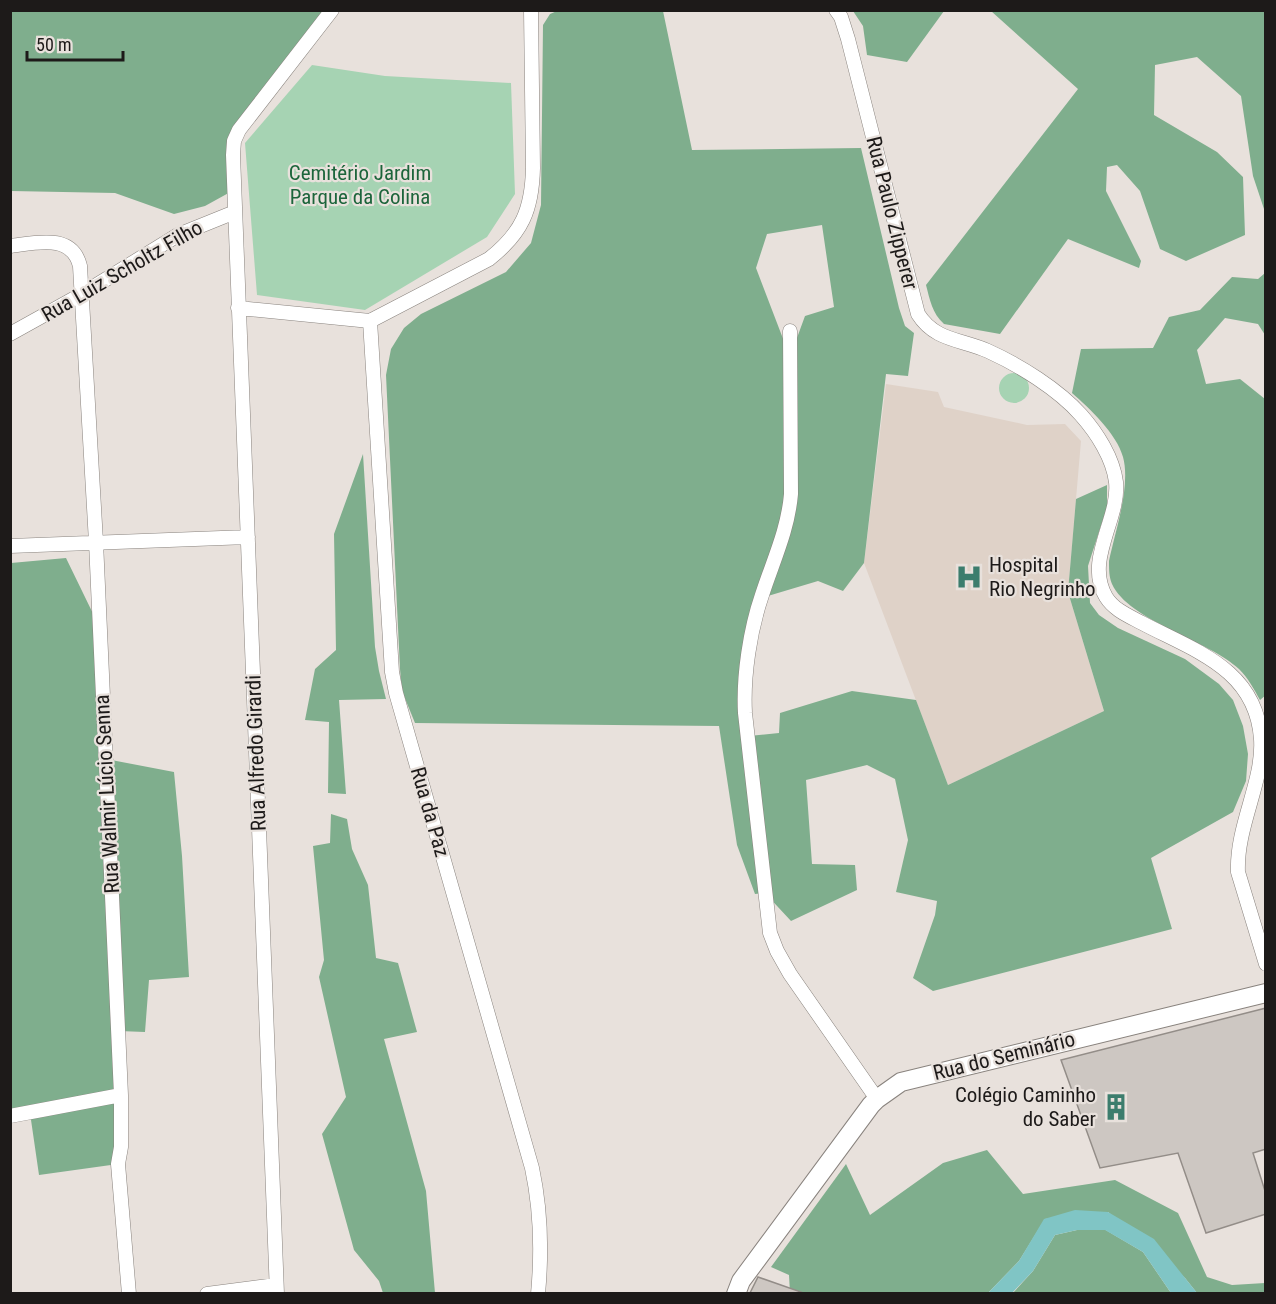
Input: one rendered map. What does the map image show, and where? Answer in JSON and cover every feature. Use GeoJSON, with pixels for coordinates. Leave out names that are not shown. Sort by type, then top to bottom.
{"type":"FeatureCollection","features":[{"type":"Feature","properties":{"kind":"street","name":"Rua Alfredo Girardi"},"geometry":{"type":"LineString","coordinates":[[277,1289],[233,155],[234,141],[239,130],[332,10]]}},
{"type":"Feature","properties":{"kind":"street"},"geometry":{"type":"LineString","coordinates":[[238,308],[370,321],[489,259],[504,247],[525,218],[533,186],[531,10]]}},
{"type":"Feature","properties":{"kind":"street","name":"Rua Paulo Zipperer"},"geometry":{"type":"LineString","coordinates":[[836,10],[841,17],[848,39],[918,314],[924,325],[933,332],[977,346],[1009,363],[1051,390],[1080,414],[1097,436],[1114,470],[1116,484],[1116,495],[1099,567],[1099,577],[1106,597],[1119,611],[1218,663],[1245,688],[1255,707],[1260,732],[1261,758],[1241,838],[1238,872],[1266,964]]}},
{"type":"Feature","properties":{"kind":"street","name":"Rua Luiz Scholtz Filho"},"geometry":{"type":"LineString","coordinates":[[10,334],[82,294],[178,235],[235,212]]}},
{"type":"Feature","properties":{"kind":"street","name":"Rua Walmir Lúcio Senna"},"geometry":{"type":"LineString","coordinates":[[10,246],[64,244],[78,256],[80,266],[96,542],[121,1095],[121,1147],[118,1164],[129,1293]]}},
{"type":"Feature","properties":{"kind":"street","name":"Rua da Paz"},"geometry":{"type":"LineString","coordinates":[[370,321],[392,672],[396,693],[532,1168],[539,1208],[541,1240],[538,1293]]}},
{"type":"Feature","properties":{"kind":"street"},"geometry":{"type":"LineString","coordinates":[[790,331],[791,494],[789,518],[757,614],[744,695],[765,892],[770,933],[777,951],[790,974],[877,1099]]}},
{"type":"Feature","properties":{"kind":"street"},"geometry":{"type":"LineString","coordinates":[[10,546],[248,537]]}},
{"type":"Feature","properties":{"kind":"street","name":"Rua do Seminário"},"geometry":{"type":"LineString","coordinates":[[736,1293],[741,1281],[877,1099],[901,1082],[1266,993]]}},
{"type":"Feature","properties":{"kind":"street"},"geometry":{"type":"LineString","coordinates":[[10,1116],[121,1095]]}},
{"type":"Feature","properties":{"kind":"street"},"geometry":{"type":"LineString","coordinates":[[207,1293],[277,1289]]}},
{"type":"Feature","properties":{"kind":"shaded area","name":"Hospital Rio Negrinho"},"geometry":{"type":"Polygon","coordinates":[[[886,384],[938,392],[944,407],[1027,425],[1065,424],[1081,441],[1068,592],[1104,711],[948,785],[864,563],[886,384]]]}},
{"type":"Feature","properties":{"kind":"green space"},"geometry":{"type":"Polygon","coordinates":[[[11,11],[332,11],[239,130],[234,190],[205,206],[174,214],[115,193],[11,191],[11,11]]]}},
{"type":"Feature","properties":{"kind":"green space"},"geometry":{"type":"Polygon","coordinates":[[[557,11],[663,11],[692,150],[861,148],[899,308],[905,326],[914,333],[908,376],[886,374],[864,563],[843,591],[818,581],[761,598],[755,621],[749,736],[779,733],[780,713],[852,691],[916,700],[948,785],[1104,711],[1068,592],[1076,499],[1107,485],[1107,507],[1088,566],[1090,603],[1099,615],[1118,628],[1185,659],[1219,684],[1233,700],[1243,726],[1248,754],[1246,781],[1233,812],[1151,858],[1172,929],[933,991],[913,978],[935,915],[937,901],[896,892],[908,840],[895,779],[867,765],[806,780],[812,864],[855,865],[857,890],[791,921],[765,893],[755,894],[737,845],[719,726],[415,723],[402,691],[400,669],[386,375],[391,349],[404,328],[421,314],[506,272],[531,243],[541,205],[543,25],[550,14],[557,11]],[[822,225],[767,234],[756,268],[790,357],[805,316],[834,307],[822,225]]]}},
{"type":"Feature","properties":{"kind":"green space"},"geometry":{"type":"Polygon","coordinates":[[[853,11],[944,11],[907,62],[867,55],[863,26],[853,11]]]}},
{"type":"Feature","properties":{"kind":"green space"},"geometry":{"type":"Polygon","coordinates":[[[991,11],[1265,11],[1265,212],[1253,176],[1241,96],[1197,57],[1155,65],[1154,115],[1217,152],[1243,177],[1245,235],[1186,261],[1160,249],[1140,191],[1117,165],[1107,167],[1106,191],[1141,261],[1139,268],[1068,239],[1000,334],[944,324],[934,311],[926,285],[1078,89],[991,11]]]}},
{"type":"Feature","properties":{"kind":"green space","name":"Cemitério Jardim Parque da Colina"},"geometry":{"type":"Polygon","coordinates":[[[312,65],[385,76],[511,83],[515,194],[487,237],[365,310],[257,295],[245,143],[312,65]]]}},
{"type":"Feature","properties":{"kind":"green space"},"geometry":{"type":"Polygon","coordinates":[[[1265,273],[1265,335],[1258,324],[1225,318],[1197,350],[1206,384],[1240,379],[1265,399],[1266,695],[1260,700],[1239,669],[1208,649],[1151,620],[1121,597],[1112,584],[1109,561],[1124,495],[1123,457],[1109,431],[1072,393],[1081,349],[1153,348],[1169,317],[1200,310],[1232,277],[1258,279],[1265,273]]]}},
{"type":"Feature","properties":{"kind":"green space"},"geometry":{"type":"Polygon","coordinates":[[[1014,373],[1024,378],[1029,388],[1024,398],[1014,403],[1004,398],[999,388],[1004,378],[1014,373]]]}},
{"type":"Feature","properties":{"kind":"green space"},"geometry":{"type":"Polygon","coordinates":[[[363,454],[375,647],[386,699],[339,700],[346,794],[328,793],[329,722],[305,720],[315,669],[336,650],[334,534],[363,454]]]}},
{"type":"Feature","properties":{"kind":"green space"},"geometry":{"type":"Polygon","coordinates":[[[66,558],[100,628],[106,759],[174,772],[182,856],[189,977],[149,980],[145,1032],[119,1031],[118,1164],[39,1175],[30,1113],[11,1116],[11,563],[66,558]]]}},
{"type":"Feature","properties":{"kind":"green space"},"geometry":{"type":"Polygon","coordinates":[[[331,814],[347,819],[352,849],[368,885],[376,958],[398,963],[417,1032],[384,1039],[426,1191],[435,1293],[383,1293],[379,1281],[354,1250],[322,1134],[346,1097],[319,977],[324,960],[313,846],[330,843],[331,814]]]}},
{"type":"Feature","properties":{"kind":"green space"},"geometry":{"type":"Polygon","coordinates":[[[987,1150],[1023,1194],[1115,1180],[1178,1213],[1207,1277],[1232,1285],[1265,1283],[1265,1293],[1197,1293],[1185,1278],[1108,1212],[1045,1219],[1019,1261],[988,1293],[790,1293],[789,1275],[771,1267],[846,1164],[870,1215],[943,1163],[987,1150]]]}},
{"type":"Feature","properties":{"kind":"green space"},"geometry":{"type":"Polygon","coordinates":[[[1104,1229],[1143,1252],[1171,1293],[1012,1294],[1033,1271],[1055,1235],[1077,1230],[1104,1229]]]}},
{"type":"Feature","properties":{"kind":"water"},"geometry":{"type":"Polygon","coordinates":[[[1075,1210],[1108,1212],[1154,1239],[1197,1293],[1171,1293],[1143,1252],[1105,1230],[1077,1230],[1055,1235],[1033,1271],[1012,1293],[988,1293],[1019,1261],[1044,1219],[1075,1210]]]}},
{"type":"Feature","properties":{"kind":"building"},"geometry":{"type":"Polygon","coordinates":[[[1266,1008],[1266,1149],[1253,1153],[1266,1194],[1266,1214],[1206,1233],[1178,1153],[1100,1168],[1061,1060],[1266,1008]]]}},
{"type":"Feature","properties":{"kind":"building"},"geometry":{"type":"Polygon","coordinates":[[[758,1277],[801,1292],[750,1293],[758,1277]]]}},
{"type":"Feature","properties":{"kind":"place","name":"Hospital Rio Negrinho"},"geometry":{"type":"Point","coordinates":[969,577]}},
{"type":"Feature","properties":{"kind":"place","name":"Colégio Caminho do Saber"},"geometry":{"type":"Point","coordinates":[1116,1107]}}]}
